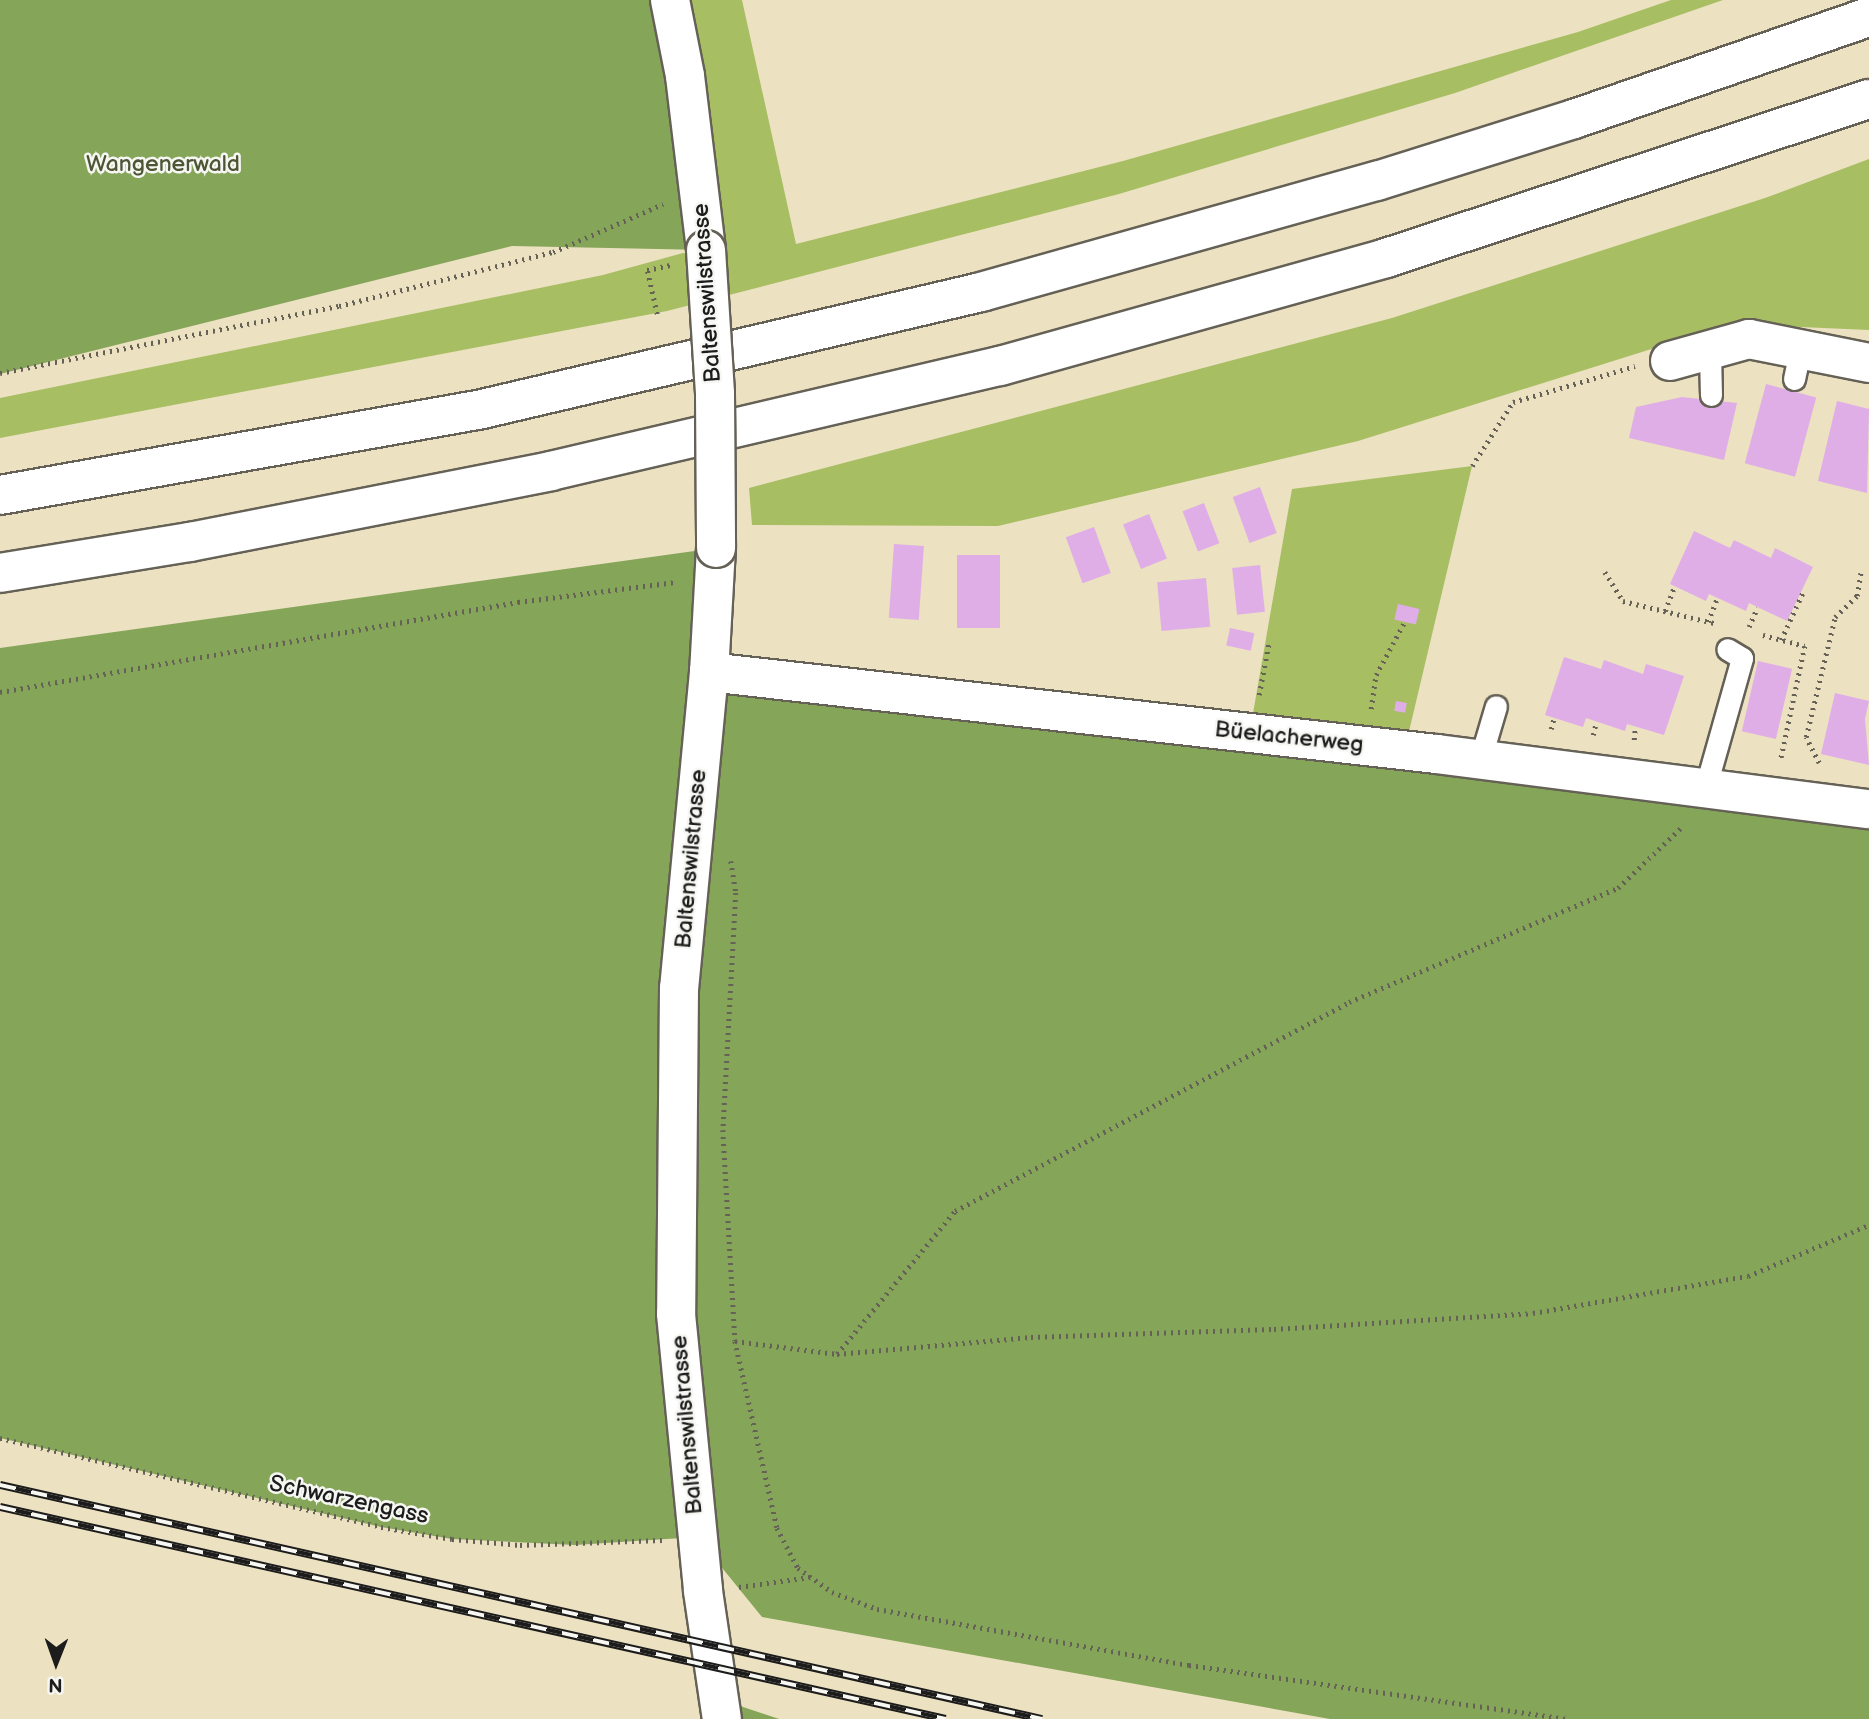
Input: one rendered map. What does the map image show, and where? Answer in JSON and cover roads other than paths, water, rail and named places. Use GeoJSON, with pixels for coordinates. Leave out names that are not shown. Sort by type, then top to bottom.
{"type":"FeatureCollection","features":[{"type":"Feature","properties":{"kind":"main road","name":"Baltenswilstrasse"},"geometry":{"type":"LineString","coordinates":[[670,0],[699,188],[706,250],[715,394],[714,563],[709,672],[679,988],[676,1314],[703,1591],[722,1719]]}},
{"type":"Feature","properties":{"kind":"main road"},"geometry":{"type":"LineString","coordinates":[[0,495],[478,410],[981,292],[1377,181],[1574,119],[1869,17]]}},
{"type":"Feature","properties":{"kind":"main road"},"geometry":{"type":"LineString","coordinates":[[0,572],[204,539],[525,477],[1000,366],[1386,258],[1869,99]]}},
{"type":"Feature","properties":{"kind":"main road"},"geometry":{"type":"LineString","coordinates":[[1670,361],[1749,339],[1797,365],[1869,363]]}},
{"type":"Feature","properties":{"kind":"main road","name":"Büelacherweg"},"geometry":{"type":"LineString","coordinates":[[709,672],[1367,746],[1869,809]]}},
{"type":"Feature","properties":{"kind":"lane"},"geometry":{"type":"LineString","coordinates":[[1710,352],[1711,395]]}},
{"type":"Feature","properties":{"kind":"lane"},"geometry":{"type":"LineString","coordinates":[[1712,790],[1742,658],[1727,649]]}},
{"type":"Feature","properties":{"kind":"lane"},"geometry":{"type":"LineString","coordinates":[[1480,760],[1496,706]]}},
{"type":"Feature","properties":{"kind":"railway"},"geometry":{"type":"LineString","coordinates":[[0,1485],[1042,1719]]}},
{"type":"Feature","properties":{"kind":"railway"},"geometry":{"type":"LineString","coordinates":[[0,1507],[946,1719]]}},
{"type":"Feature","properties":{"kind":"park label","name":"Wangenerwald"},"geometry":{"type":"Point","coordinates":[163,164]}}]}
